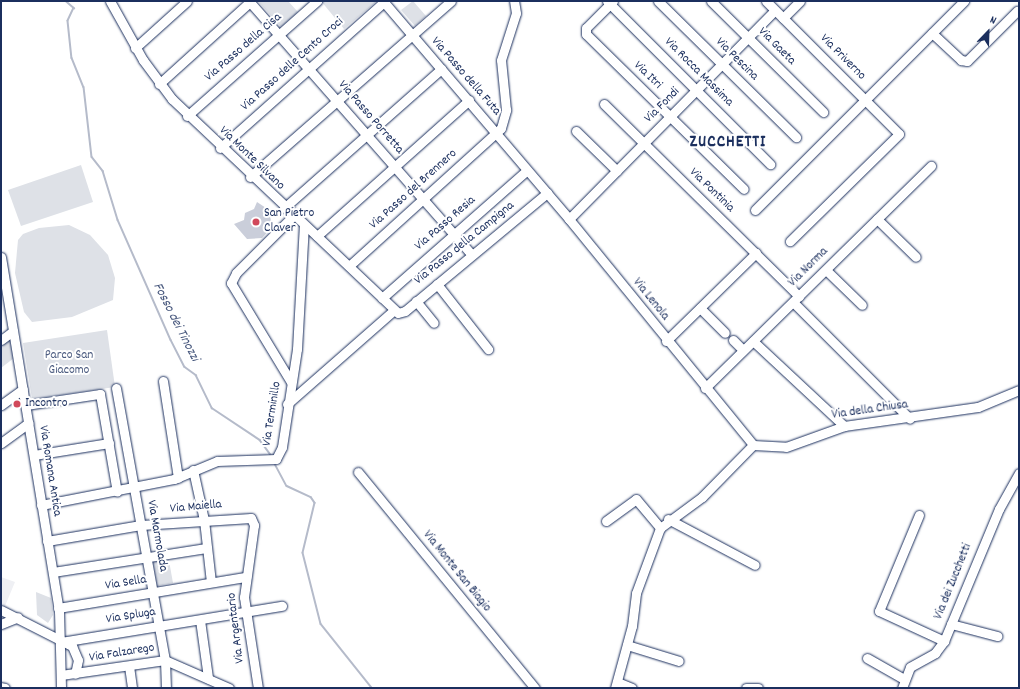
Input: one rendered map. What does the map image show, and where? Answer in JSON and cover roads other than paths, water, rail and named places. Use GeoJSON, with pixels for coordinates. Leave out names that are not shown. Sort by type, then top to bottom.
{"type":"FeatureCollection","features":[{"type":"Feature","properties":{"kind":"street","name":"Via Monte Silvano"},"geometry":{"type":"LineString","coordinates":[[110,1],[135,48],[159,84],[187,116],[250,177],[317,236],[397,312]]}},
{"type":"Feature","properties":{"kind":"street"},"geometry":{"type":"LineString","coordinates":[[159,84],[250,1]]}},
{"type":"Feature","properties":{"kind":"street","name":"Via Passo Porretta"},"geometry":{"type":"LineString","coordinates":[[250,1],[470,253]]}},
{"type":"Feature","properties":{"kind":"street","name":"Via Passo della Cisa"},"geometry":{"type":"LineString","coordinates":[[187,116],[317,1]]}},
{"type":"Feature","properties":{"kind":"street"},"geometry":{"type":"LineString","coordinates":[[250,177],[451,1]]}},
{"type":"Feature","properties":{"kind":"street"},"geometry":{"type":"LineString","coordinates":[[497,133],[505,116],[501,60],[516,13],[514,1]]}},
{"type":"Feature","properties":{"kind":"street","name":"Via Pescina"},"geometry":{"type":"LineString","coordinates":[[658,1],[796,137]]}},
{"type":"Feature","properties":{"kind":"street","name":"Via Gaeta"},"geometry":{"type":"LineString","coordinates":[[711,1],[823,112]]}},
{"type":"Feature","properties":{"kind":"street","name":"Via Priverno"},"geometry":{"type":"LineString","coordinates":[[766,1],[899,134],[790,241]]}},
{"type":"Feature","properties":{"kind":"street"},"geometry":{"type":"LineString","coordinates":[[783,18],[800,1]]}},
{"type":"Feature","properties":{"kind":"street"},"geometry":{"type":"LineString","coordinates":[[755,210],[866,101],[964,1]]}},
{"type":"Feature","properties":{"kind":"street"},"geometry":{"type":"LineString","coordinates":[[135,48],[183,2]]}},
{"type":"Feature","properties":{"kind":"street","name":"Via Passo della Futa"},"geometry":{"type":"LineString","coordinates":[[384,2],[469,100],[527,170]]}},
{"type":"Feature","properties":{"kind":"street","name":"Via Passo delle Cento Croci"},"geometry":{"type":"LineString","coordinates":[[220,148],[384,2]]}},
{"type":"Feature","properties":{"kind":"street","name":"Via Itri"},"geometry":{"type":"LineString","coordinates":[[610,2],[585,31],[744,189]]}},
{"type":"Feature","properties":{"kind":"street","name":"Via Rocca Massima"},"geometry":{"type":"LineString","coordinates":[[610,2],[770,164]]}},
{"type":"Feature","properties":{"kind":"street","name":"Via Fondi"},"geometry":{"type":"LineString","coordinates":[[569,219],[775,10]]}},
{"type":"Feature","properties":{"kind":"street"},"geometry":{"type":"LineString","coordinates":[[932,33],[960,59],[967,61],[1017,11]]}},
{"type":"Feature","properties":{"kind":"street"},"geometry":{"type":"LineString","coordinates":[[284,208],[441,68]]}},
{"type":"Feature","properties":{"kind":"street"},"geometry":{"type":"LineString","coordinates":[[317,236],[469,100]]}},
{"type":"Feature","properties":{"kind":"street","name":"Via Pontinia"},"geometry":{"type":"LineString","coordinates":[[604,104],[756,253],[796,299],[910,419]]}},
{"type":"Feature","properties":{"kind":"street"},"geometry":{"type":"LineString","coordinates":[[576,131],[617,171]]}},
{"type":"Feature","properties":{"kind":"street","name":"Via Passo del Brennero"},"geometry":{"type":"LineString","coordinates":[[349,266],[497,133]]}},
{"type":"Feature","properties":{"kind":"street","name":"Via Norma"},"geometry":{"type":"LineString","coordinates":[[705,388],[931,166]]}},
{"type":"Feature","properties":{"kind":"street","name":"Via Lenola"},"geometry":{"type":"LineString","coordinates":[[527,170],[569,219],[666,341],[753,445]]}},
{"type":"Feature","properties":{"kind":"street","name":"Via Passo Resia"},"geometry":{"type":"LineString","coordinates":[[382,298],[527,170]]}},
{"type":"Feature","properties":{"kind":"street","name":"Via Passo della Campigna"},"geometry":{"type":"LineString","coordinates":[[286,404],[397,312],[416,301],[547,193]]}},
{"type":"Feature","properties":{"kind":"street"},"geometry":{"type":"LineString","coordinates":[[291,382],[231,282],[236,273],[293,216]]}},
{"type":"Feature","properties":{"kind":"street"},"geometry":{"type":"LineString","coordinates":[[877,219],[916,257]]}},
{"type":"Feature","properties":{"kind":"street","name":"Via Terminillo"},"geometry":{"type":"LineString","coordinates":[[41,506],[117,492],[178,478],[193,470],[223,460],[274,461],[282,447],[286,404],[298,341],[304,225]]}},
{"type":"Feature","properties":{"kind":"street"},"geometry":{"type":"LineString","coordinates":[[666,341],[756,253]]}},
{"type":"Feature","properties":{"kind":"street","name":"Via Romana Antica"},"geometry":{"type":"LineString","coordinates":[[1,257],[59,610],[61,688]]}},
{"type":"Feature","properties":{"kind":"street"},"geometry":{"type":"LineString","coordinates":[[826,270],[862,305]]}},
{"type":"Feature","properties":{"kind":"street"},"geometry":{"type":"LineString","coordinates":[[437,284],[488,349]]}},
{"type":"Feature","properties":{"kind":"street"},"geometry":{"type":"LineString","coordinates":[[416,301],[434,323]]}},
{"type":"Feature","properties":{"kind":"street"},"geometry":{"type":"LineString","coordinates":[[1,306],[12,319]]}},
{"type":"Feature","properties":{"kind":"street"},"geometry":{"type":"LineString","coordinates":[[700,308],[725,333]]}},
{"type":"Feature","properties":{"kind":"street"},"geometry":{"type":"LineString","coordinates":[[1,340],[13,331]]}},
{"type":"Feature","properties":{"kind":"street"},"geometry":{"type":"LineString","coordinates":[[733,340],[743,350]]}},
{"type":"Feature","properties":{"kind":"street"},"geometry":{"type":"LineString","coordinates":[[753,341],[844,426]]}},
{"type":"Feature","properties":{"kind":"street"},"geometry":{"type":"LineString","coordinates":[[163,381],[178,478]]}},
{"type":"Feature","properties":{"kind":"street","name":"Via Marmolada"},"geometry":{"type":"LineString","coordinates":[[116,388],[165,660],[166,688]]}},
{"type":"Feature","properties":{"kind":"street"},"geometry":{"type":"LineString","coordinates":[[1,405],[23,389]]}},
{"type":"Feature","properties":{"kind":"street","name":"Via della Chiusa"},"geometry":{"type":"LineString","coordinates":[[753,445],[789,446],[844,426],[910,419],[982,406],[1019,390]]}},
{"type":"Feature","properties":{"kind":"street"},"geometry":{"type":"LineString","coordinates":[[26,405],[99,394],[117,492]]}},
{"type":"Feature","properties":{"kind":"street"},"geometry":{"type":"LineString","coordinates":[[1,443],[28,423]]}},
{"type":"Feature","properties":{"kind":"street"},"geometry":{"type":"LineString","coordinates":[[34,455],[109,442]]}},
{"type":"Feature","properties":{"kind":"street"},"geometry":{"type":"LineString","coordinates":[[632,688],[616,685],[627,645],[636,593],[660,528],[668,519],[700,499],[724,472],[745,457],[753,445]]}},
{"type":"Feature","properties":{"kind":"street"},"geometry":{"type":"LineString","coordinates":[[193,470],[204,520],[211,582]]}},
{"type":"Feature","properties":{"kind":"street","name":"Via Monte San Biagio"},"geometry":{"type":"LineString","coordinates":[[358,472],[534,688]]}},
{"type":"Feature","properties":{"kind":"street","name":"Via dei Zucchetti"},"geometry":{"type":"LineString","coordinates":[[902,688],[904,678],[911,665],[935,653],[944,641],[999,509],[1019,473]]}},
{"type":"Feature","properties":{"kind":"street"},"geometry":{"type":"LineString","coordinates":[[606,521],[636,499],[660,528]]}},
{"type":"Feature","properties":{"kind":"street"},"geometry":{"type":"LineString","coordinates":[[919,515],[879,611],[944,641]]}},
{"type":"Feature","properties":{"kind":"street","name":"Via Maiella"},"geometry":{"type":"LineString","coordinates":[[47,541],[141,525],[204,520],[252,519]]}},
{"type":"Feature","properties":{"kind":"street","name":"Via Argentario"},"geometry":{"type":"LineString","coordinates":[[252,519],[246,577],[246,612],[258,688]]}},
{"type":"Feature","properties":{"kind":"street"},"geometry":{"type":"LineString","coordinates":[[668,519],[755,565]]}},
{"type":"Feature","properties":{"kind":"street"},"geometry":{"type":"LineString","coordinates":[[53,572],[206,548]]}},
{"type":"Feature","properties":{"kind":"street","name":"Via Sella"},"geometry":{"type":"LineString","coordinates":[[59,610],[246,577]]}},
{"type":"Feature","properties":{"kind":"street","name":"Via Spluga"},"geometry":{"type":"LineString","coordinates":[[61,642],[282,606]]}},
{"type":"Feature","properties":{"kind":"street"},"geometry":{"type":"LineString","coordinates":[[42,628],[53,626],[59,610]]}},
{"type":"Feature","properties":{"kind":"street"},"geometry":{"type":"LineString","coordinates":[[18,617],[1,623],[3,611],[18,617],[42,628],[76,652],[75,674]]}},
{"type":"Feature","properties":{"kind":"street"},"geometry":{"type":"LineString","coordinates":[[200,620],[208,678]]}},
{"type":"Feature","properties":{"kind":"street"},"geometry":{"type":"LineString","coordinates":[[951,624],[997,636]]}},
{"type":"Feature","properties":{"kind":"street"},"geometry":{"type":"LineString","coordinates":[[627,645],[679,661]]}},
{"type":"Feature","properties":{"kind":"street"},"geometry":{"type":"LineString","coordinates":[[867,658],[904,678]]}},
{"type":"Feature","properties":{"kind":"street","name":"Via Falzarego"},"geometry":{"type":"LineString","coordinates":[[61,675],[165,660],[229,688]]}},
{"type":"Feature","properties":{"kind":"street"},"geometry":{"type":"LineString","coordinates":[[128,666],[132,688]]}},
{"type":"Feature","properties":{"kind":"street"},"geometry":{"type":"LineString","coordinates":[[1,687],[5,688]]}},
{"type":"Feature","properties":{"kind":"street"},"geometry":{"type":"LineString","coordinates":[[747,687],[758,688]]}},
{"type":"Feature","properties":{"kind":"waterway","name":"Fosso dei Tinozzi"},"geometry":{"type":"LineString","coordinates":[[66,1],[74,8],[68,21],[72,58],[84,87],[92,157],[103,171],[118,220],[171,340],[185,367],[196,375],[212,408],[260,440],[271,455]]}},
{"type":"Feature","properties":{"kind":"waterway","name":"Fosso dei Tinozzi"},"geometry":{"type":"LineString","coordinates":[[274,462],[287,486],[311,497],[315,503],[303,553],[321,624],[372,688]]}},
{"type":"Feature","properties":{"kind":"place","name":"San Pietro Claver"},"geometry":{"type":"Point","coordinates":[256,222]}},
{"type":"Feature","properties":{"kind":"place","name":"Incontro"},"geometry":{"type":"Point","coordinates":[17,404]}},
{"type":"Feature","properties":{"kind":"district","name":"ZUCCHETTI"},"geometry":{"type":"Point","coordinates":[728,144]}},
{"type":"Feature","properties":{"kind":"park label","name":"Parco San Giacomo"},"geometry":{"type":"Point","coordinates":[69,364]}}]}
